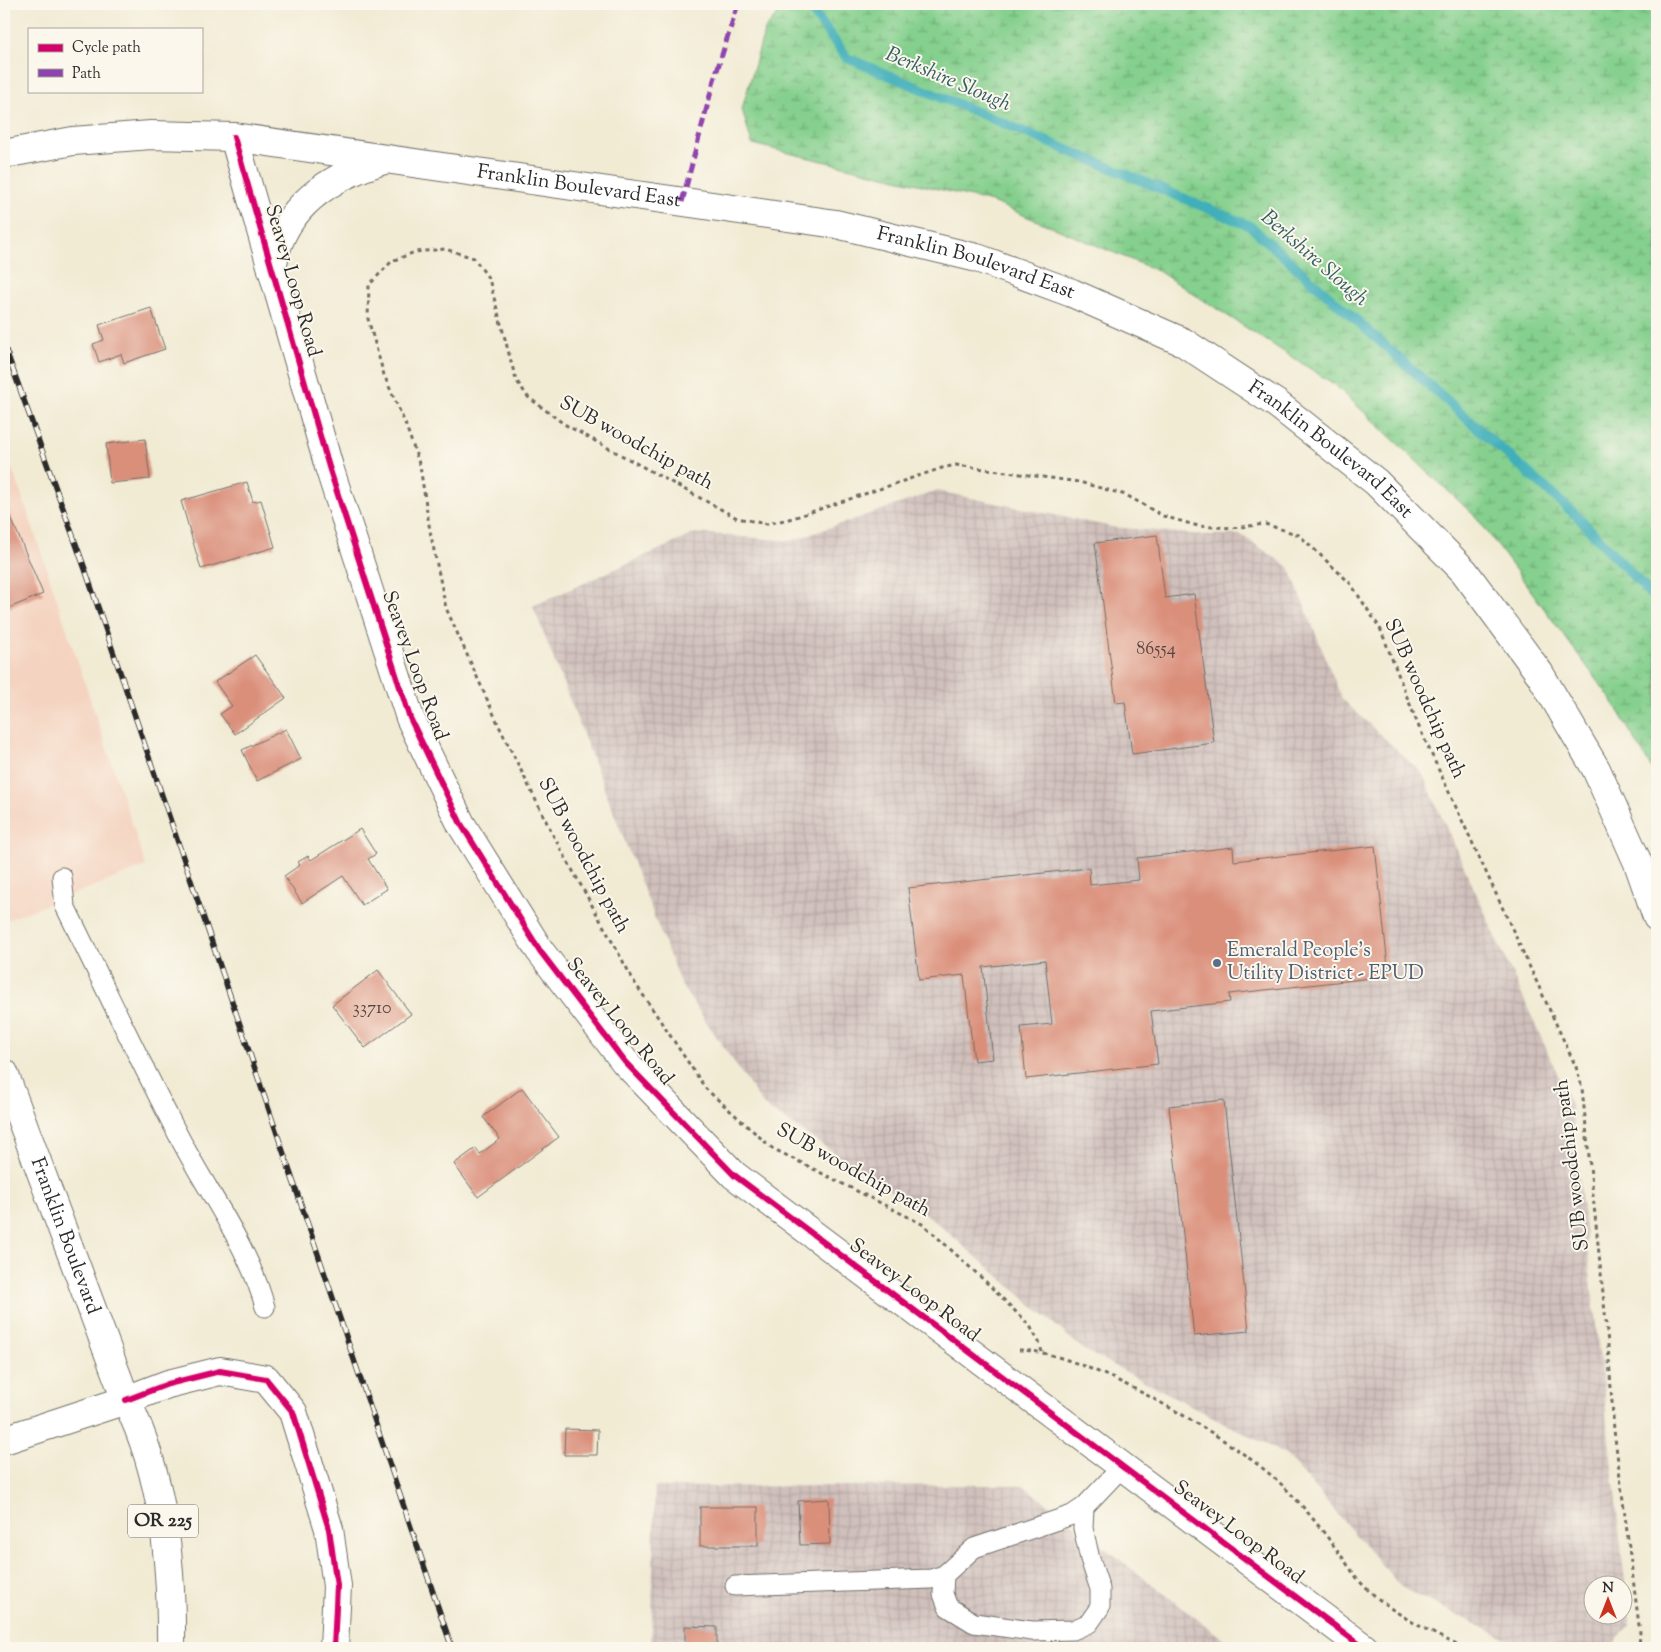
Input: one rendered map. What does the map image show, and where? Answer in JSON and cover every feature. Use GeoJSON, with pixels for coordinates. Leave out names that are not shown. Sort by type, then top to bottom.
{"type":"FeatureCollection","features":[{"type":"Feature","properties":{"kind":"main road","name":"Franklin Boulevard East"},"geometry":{"type":"LineString","coordinates":[[4,154],[73,141],[151,135],[234,137],[836,224],[977,258],[1072,292],[1183,342],[1277,404],[1376,482],[1464,571],[1540,674],[1596,769],[1638,862],[1657,917]]}},
{"type":"Feature","properties":{"kind":"main road","name":"Seavey Loop Road"},"geometry":{"type":"LineString","coordinates":[[234,137],[330,467],[410,718],[461,824],[540,951],[625,1062],[734,1175],[1364,1648]]}},
{"type":"Feature","properties":{"kind":"main road"},"geometry":{"type":"LineString","coordinates":[[272,269],[274,252],[291,218],[316,191],[346,174],[387,159]]}},
{"type":"Feature","properties":{"kind":"main road","name":"Franklin Boulevard"},"geometry":{"type":"LineString","coordinates":[[4,1073],[126,1400]]}},
{"type":"Feature","properties":{"kind":"main road"},"geometry":{"type":"LineString","coordinates":[[4,1440],[126,1400],[168,1384],[220,1371],[266,1379],[293,1412],[330,1529],[337,1586],[334,1648]]}},
{"type":"Feature","properties":{"kind":"main road","name":"OR 225"},"geometry":{"type":"LineString","coordinates":[[126,1400],[141,1432],[161,1506],[172,1590],[171,1648]]}},
{"type":"Feature","properties":{"kind":"lane"},"geometry":{"type":"LineString","coordinates":[[62,877],[65,906],[185,1148],[228,1220],[256,1277],[265,1307]]}},
{"type":"Feature","properties":{"kind":"lane"},"geometry":{"type":"LineString","coordinates":[[736,1586],[931,1579],[944,1575],[974,1548],[1072,1515],[1084,1508],[1122,1466]]}},
{"type":"Feature","properties":{"kind":"lane"},"geometry":{"type":"LineString","coordinates":[[944,1575],[943,1594],[948,1607],[974,1623],[1032,1631],[1073,1630],[1089,1623],[1100,1607],[1100,1589],[1090,1559],[1083,1528],[1084,1508]]}},
{"type":"Feature","properties":{"kind":"shaded area"},"geometry":{"type":"Polygon","coordinates":[[[4,450],[20,489],[146,866],[4,921],[4,450]]]}},
{"type":"Feature","properties":{"kind":"shaded area"},"geometry":{"type":"Polygon","coordinates":[[[937,491],[1112,527],[1202,535],[1241,535],[1289,567],[1342,699],[1422,773],[1571,1104],[1624,1574],[1584,1574],[1584,1624],[1630,1624],[1609,1648],[1524,1648],[1401,1587],[1286,1455],[1084,1350],[930,1217],[764,1106],[681,985],[533,606],[696,533],[791,541],[937,491]]]}},
{"type":"Feature","properties":{"kind":"shaded area"},"geometry":{"type":"Polygon","coordinates":[[[1023,1485],[1227,1642],[1223,1648],[651,1648],[655,1487],[1023,1485]]]}},
{"type":"Feature","properties":{"kind":"green space"},"geometry":{"type":"Polygon","coordinates":[[[786,4],[1657,4],[1657,777],[1611,699],[1477,518],[1334,384],[1158,271],[992,202],[752,144],[742,109],[765,29],[786,4]]]}},
{"type":"Feature","properties":{"kind":"building"},"geometry":{"type":"Polygon","coordinates":[[[151,308],[165,349],[124,363],[121,354],[99,362],[93,344],[104,340],[99,325],[151,308]]]}},
{"type":"Feature","properties":{"kind":"building"},"geometry":{"type":"Polygon","coordinates":[[[145,439],[150,479],[110,483],[106,444],[145,439]]]}},
{"type":"Feature","properties":{"kind":"building"},"geometry":{"type":"Polygon","coordinates":[[[247,482],[253,502],[261,500],[275,547],[201,569],[181,501],[247,482]]]}},
{"type":"Feature","properties":{"kind":"building"},"geometry":{"type":"Polygon","coordinates":[[[4,501],[43,594],[4,610],[4,501]]]}},
{"type":"Feature","properties":{"kind":"building"},"geometry":{"type":"Polygon","coordinates":[[[1157,535],[1165,598],[1194,594],[1214,743],[1132,754],[1125,702],[1116,703],[1095,543],[1157,535]]]}},
{"type":"Feature","properties":{"kind":"building"},"geometry":{"type":"Polygon","coordinates":[[[255,655],[286,698],[235,734],[220,714],[232,706],[215,682],[255,655]]]}},
{"type":"Feature","properties":{"kind":"building"},"geometry":{"type":"Polygon","coordinates":[[[286,729],[301,759],[257,781],[242,750],[286,729]]]}},
{"type":"Feature","properties":{"kind":"building"},"geometry":{"type":"Polygon","coordinates":[[[360,829],[376,854],[368,859],[387,889],[362,905],[343,876],[302,903],[284,876],[300,865],[298,862],[308,856],[311,860],[360,829]]]}},
{"type":"Feature","properties":{"kind":"building","name":"Emerald People's Utility District - EPUD"},"geometry":{"type":"Polygon","coordinates":[[[1375,846],[1389,976],[1229,994],[1230,1002],[1151,1011],[1158,1064],[1026,1079],[1021,1027],[1052,1024],[1045,960],[983,967],[993,1059],[974,1061],[964,975],[919,980],[908,888],[1089,868],[1090,885],[1139,880],[1137,858],[1233,847],[1234,861],[1375,846]]]}},
{"type":"Feature","properties":{"kind":"building"},"geometry":{"type":"Polygon","coordinates":[[[378,970],[411,1014],[365,1048],[332,1005],[378,970]]]}},
{"type":"Feature","properties":{"kind":"building"},"geometry":{"type":"Polygon","coordinates":[[[522,1088],[559,1137],[478,1197],[454,1164],[476,1148],[480,1154],[500,1139],[483,1117],[522,1088]]]}},
{"type":"Feature","properties":{"kind":"building"},"geometry":{"type":"Polygon","coordinates":[[[1224,1100],[1249,1331],[1194,1336],[1169,1106],[1224,1100]]]}},
{"type":"Feature","properties":{"kind":"building"},"geometry":{"type":"Polygon","coordinates":[[[565,1429],[598,1430],[597,1455],[564,1455],[565,1429]]]}},
{"type":"Feature","properties":{"kind":"building"},"geometry":{"type":"Polygon","coordinates":[[[829,1499],[830,1544],[800,1545],[798,1501],[829,1499]]]}},
{"type":"Feature","properties":{"kind":"building"},"geometry":{"type":"Polygon","coordinates":[[[700,1507],[758,1507],[758,1546],[700,1546],[700,1507]]]}},
{"type":"Feature","properties":{"kind":"building"},"geometry":{"type":"Polygon","coordinates":[[[685,1626],[717,1627],[717,1648],[685,1648],[685,1626]]]}},
{"type":"Feature","properties":{"kind":"building"},"geometry":{"type":"Polygon","coordinates":[[[727,1645],[989,1645],[989,1648],[727,1648],[727,1645]]]}},
{"type":"Feature","properties":{"kind":"waterway","name":"Berkshire Slough"},"geometry":{"type":"LineString","coordinates":[[807,4],[847,58],[1250,226],[1579,518],[1657,601]]}},
{"type":"Feature","properties":{"kind":"railway"},"geometry":{"type":"LineString","coordinates":[[4,345],[85,569],[452,1648]]}},
{"type":"Feature","properties":{"kind":"marked path"},"geometry":{"type":"LineString","coordinates":[[682,202],[714,80],[738,4]]}},
{"type":"Feature","properties":{"kind":"cycle path"},"geometry":{"type":"LineString","coordinates":[[234,137],[329,467],[410,718],[461,824],[540,951],[625,1062],[734,1175],[1364,1648]]}},
{"type":"Feature","properties":{"kind":"cycle path"},"geometry":{"type":"LineString","coordinates":[[126,1400],[168,1384],[220,1371],[266,1379],[293,1412],[329,1529],[337,1586],[334,1648]]}},
{"type":"Feature","properties":{"kind":"place","name":"Emerald People's Utility District - EPUD"},"geometry":{"type":"Point","coordinates":[1217,963]}}]}
